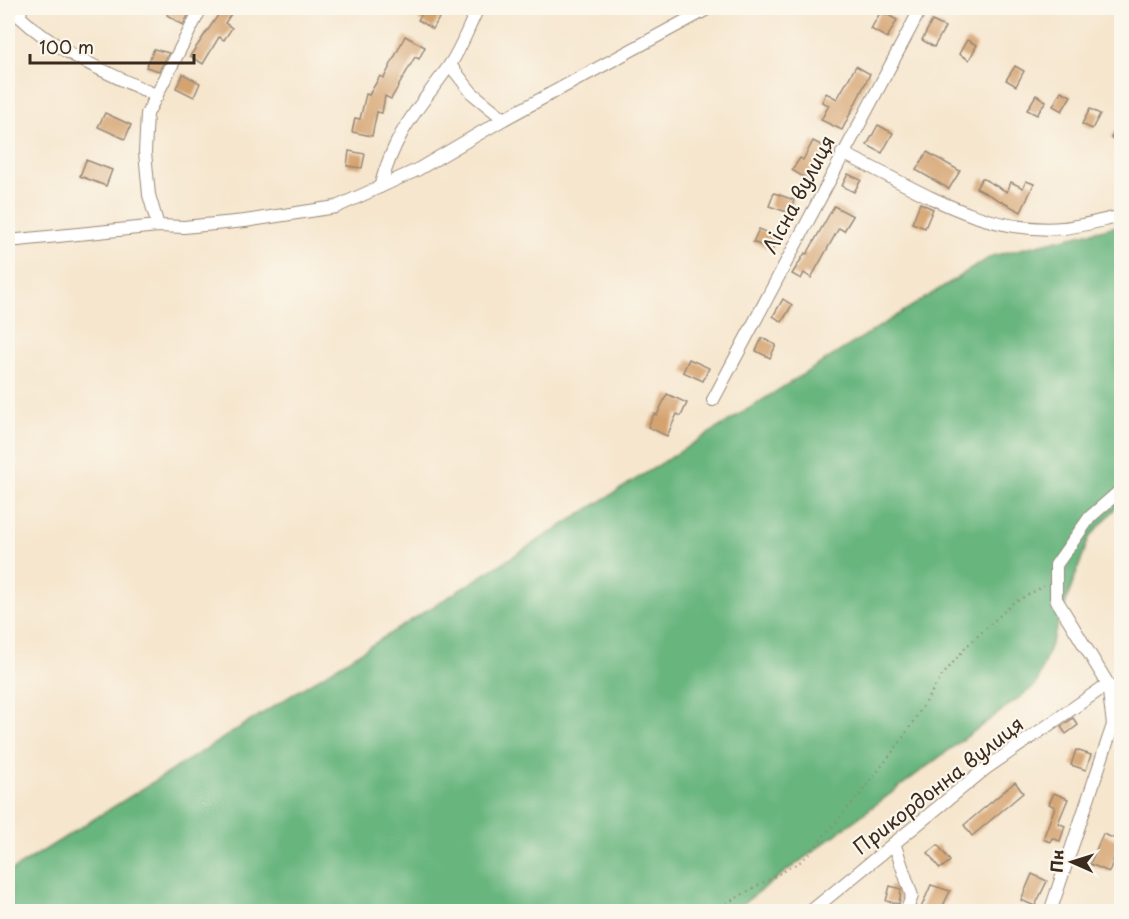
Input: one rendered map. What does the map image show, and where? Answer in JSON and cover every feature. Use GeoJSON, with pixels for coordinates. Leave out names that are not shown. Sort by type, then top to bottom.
{"type":"FeatureCollection","features":[{"type":"Feature","properties":{"kind":"street"},"geometry":{"type":"LineString","coordinates":[[21,8],[20,17],[32,29],[76,56],[157,96]]}},
{"type":"Feature","properties":{"kind":"street"},"geometry":{"type":"LineString","coordinates":[[158,226],[149,195],[145,152],[147,114],[201,8]]}},
{"type":"Feature","properties":{"kind":"street"},"geometry":{"type":"LineString","coordinates":[[380,187],[389,155],[407,120],[450,65],[478,8]]}},
{"type":"Feature","properties":{"kind":"street"},"geometry":{"type":"LineString","coordinates":[[8,241],[158,226],[184,227],[245,221],[336,207],[417,170],[504,119],[709,8]]}},
{"type":"Feature","properties":{"kind":"street","name":"Лісна вулиця"},"geometry":{"type":"LineString","coordinates":[[713,400],[842,153],[921,8]]}},
{"type":"Feature","properties":{"kind":"street"},"geometry":{"type":"LineString","coordinates":[[450,65],[472,93],[504,119]]}},
{"type":"Feature","properties":{"kind":"street"},"geometry":{"type":"LineString","coordinates":[[842,153],[964,214],[998,224],[1063,228],[1122,216]]}},
{"type":"Feature","properties":{"kind":"street"},"geometry":{"type":"LineString","coordinates":[[1050,912],[1113,725],[1108,684],[1056,598],[1056,565],[1090,517],[1122,489]]}},
{"type":"Feature","properties":{"kind":"street","name":"Прикордонна вулиця"},"geometry":{"type":"LineString","coordinates":[[810,912],[985,769],[1108,684]]}},
{"type":"Feature","properties":{"kind":"street"},"geometry":{"type":"LineString","coordinates":[[894,843],[912,896],[906,912]]}},
{"type":"Feature","properties":{"kind":"path"},"geometry":{"type":"LineString","coordinates":[[704,912],[722,906],[802,860],[861,793],[901,741],[941,677],[966,646],[1013,603],[1056,579]]}},
{"type":"Feature","properties":{"kind":"green space"},"geometry":{"type":"Polygon","coordinates":[[[1121,225],[1121,502],[1089,538],[1036,685],[733,911],[8,912],[8,873],[992,256],[1121,225]]]}},
{"type":"Feature","properties":{"kind":"building"},"geometry":{"type":"Polygon","coordinates":[[[171,8],[192,8],[183,25],[167,15],[171,8]]]}},
{"type":"Feature","properties":{"kind":"building"},"geometry":{"type":"Polygon","coordinates":[[[223,8],[235,8],[225,23],[232,28],[224,40],[219,37],[203,64],[190,56],[223,8]]]}},
{"type":"Feature","properties":{"kind":"building"},"geometry":{"type":"Polygon","coordinates":[[[425,9],[439,18],[433,29],[418,20],[425,9]]]}},
{"type":"Feature","properties":{"kind":"building"},"geometry":{"type":"Polygon","coordinates":[[[881,11],[897,20],[887,38],[871,29],[881,11]]]}},
{"type":"Feature","properties":{"kind":"building"},"geometry":{"type":"Polygon","coordinates":[[[932,21],[945,27],[934,47],[922,40],[932,21]]]}},
{"type":"Feature","properties":{"kind":"building"},"geometry":{"type":"Polygon","coordinates":[[[405,36],[425,47],[419,59],[415,57],[391,99],[385,96],[382,113],[377,112],[372,136],[352,132],[355,118],[360,119],[366,94],[369,95],[380,76],[384,78],[405,36]]]}},
{"type":"Feature","properties":{"kind":"building"},"geometry":{"type":"Polygon","coordinates":[[[967,40],[977,45],[969,60],[959,54],[967,40]]]}},
{"type":"Feature","properties":{"kind":"building"},"geometry":{"type":"Polygon","coordinates":[[[154,49],[169,53],[159,71],[146,67],[154,49]]]}},
{"type":"Feature","properties":{"kind":"building"},"geometry":{"type":"Polygon","coordinates":[[[856,66],[870,74],[842,130],[821,120],[829,105],[822,102],[826,93],[837,99],[856,66]]]}},
{"type":"Feature","properties":{"kind":"building"},"geometry":{"type":"Polygon","coordinates":[[[1015,66],[1024,71],[1016,86],[1006,80],[1015,66]]]}},
{"type":"Feature","properties":{"kind":"building"},"geometry":{"type":"Polygon","coordinates":[[[183,74],[200,83],[194,97],[176,88],[183,74]]]}},
{"type":"Feature","properties":{"kind":"building"},"geometry":{"type":"Polygon","coordinates":[[[1061,91],[1071,96],[1062,111],[1053,106],[1061,91]]]}},
{"type":"Feature","properties":{"kind":"building"},"geometry":{"type":"Polygon","coordinates":[[[1036,95],[1046,101],[1037,115],[1027,110],[1036,95]]]}},
{"type":"Feature","properties":{"kind":"building"},"geometry":{"type":"Polygon","coordinates":[[[1090,109],[1100,114],[1092,129],[1082,124],[1090,109]]]}},
{"type":"Feature","properties":{"kind":"building"},"geometry":{"type":"Polygon","coordinates":[[[105,113],[131,125],[125,139],[98,127],[105,113]]]}},
{"type":"Feature","properties":{"kind":"building"},"geometry":{"type":"Polygon","coordinates":[[[1122,120],[1122,144],[1111,138],[1122,120]]]}},
{"type":"Feature","properties":{"kind":"building"},"geometry":{"type":"Polygon","coordinates":[[[878,125],[893,133],[882,153],[867,145],[878,125]]]}},
{"type":"Feature","properties":{"kind":"building"},"geometry":{"type":"Polygon","coordinates":[[[813,141],[827,148],[808,180],[792,170],[800,158],[803,160],[813,141]]]}},
{"type":"Feature","properties":{"kind":"building"},"geometry":{"type":"Polygon","coordinates":[[[349,151],[365,154],[362,168],[347,166],[349,151]]]}},
{"type":"Feature","properties":{"kind":"building"},"geometry":{"type":"Polygon","coordinates":[[[927,152],[960,171],[949,189],[916,170],[927,152]]]}},
{"type":"Feature","properties":{"kind":"building"},"geometry":{"type":"Polygon","coordinates":[[[86,160],[112,170],[106,186],[80,176],[86,160]]]}},
{"type":"Feature","properties":{"kind":"building"},"geometry":{"type":"Polygon","coordinates":[[[848,174],[861,180],[854,192],[842,186],[848,174]]]}},
{"type":"Feature","properties":{"kind":"building"},"geometry":{"type":"Polygon","coordinates":[[[982,178],[1007,192],[1011,182],[1023,188],[1026,181],[1034,184],[1021,212],[976,188],[982,178]]]}},
{"type":"Feature","properties":{"kind":"building"},"geometry":{"type":"Polygon","coordinates":[[[774,193],[794,200],[790,213],[769,206],[774,193]]]}},
{"type":"Feature","properties":{"kind":"building"},"geometry":{"type":"Polygon","coordinates":[[[920,203],[933,209],[925,228],[912,223],[920,203]]]}},
{"type":"Feature","properties":{"kind":"building"},"geometry":{"type":"Polygon","coordinates":[[[834,206],[853,216],[844,231],[839,228],[811,278],[804,273],[801,279],[792,274],[805,253],[807,254],[834,206]]]}},
{"type":"Feature","properties":{"kind":"building"},"geometry":{"type":"Polygon","coordinates":[[[759,229],[778,237],[772,250],[753,242],[759,229]]]}},
{"type":"Feature","properties":{"kind":"building"},"geometry":{"type":"Polygon","coordinates":[[[783,299],[792,305],[782,322],[773,316],[783,299]]]}},
{"type":"Feature","properties":{"kind":"building"},"geometry":{"type":"Polygon","coordinates":[[[762,338],[776,345],[770,358],[756,351],[762,338]]]}},
{"type":"Feature","properties":{"kind":"building"},"geometry":{"type":"Polygon","coordinates":[[[689,359],[709,368],[703,381],[683,372],[689,359]]]}},
{"type":"Feature","properties":{"kind":"building"},"geometry":{"type":"Polygon","coordinates":[[[667,394],[687,403],[681,416],[677,414],[667,436],[648,427],[654,414],[657,415],[667,394]]]}},
{"type":"Feature","properties":{"kind":"building"},"geometry":{"type":"Polygon","coordinates":[[[1073,718],[1078,725],[1066,734],[1061,727],[1073,718]]]}},
{"type":"Feature","properties":{"kind":"building"},"geometry":{"type":"Polygon","coordinates":[[[1076,750],[1091,755],[1086,770],[1071,765],[1076,750]]]}},
{"type":"Feature","properties":{"kind":"building"},"geometry":{"type":"Polygon","coordinates":[[[1015,782],[1023,793],[972,836],[964,825],[1015,782]]]}},
{"type":"Feature","properties":{"kind":"building"},"geometry":{"type":"Polygon","coordinates":[[[1054,793],[1068,799],[1058,823],[1065,826],[1060,841],[1052,838],[1050,842],[1043,839],[1055,807],[1049,804],[1054,793]]]}},
{"type":"Feature","properties":{"kind":"building"},"geometry":{"type":"Polygon","coordinates":[[[1103,834],[1121,841],[1109,872],[1090,864],[1103,834]]]}},
{"type":"Feature","properties":{"kind":"building"},"geometry":{"type":"Polygon","coordinates":[[[938,845],[950,861],[940,869],[928,853],[938,845]]]}},
{"type":"Feature","properties":{"kind":"building"},"geometry":{"type":"Polygon","coordinates":[[[1032,874],[1047,881],[1035,906],[1021,900],[1032,874]]]}},
{"type":"Feature","properties":{"kind":"building"},"geometry":{"type":"Polygon","coordinates":[[[931,885],[950,891],[940,912],[920,910],[931,885]]]}},
{"type":"Feature","properties":{"kind":"building"},"geometry":{"type":"Polygon","coordinates":[[[890,886],[901,889],[899,904],[886,901],[890,886]]]}}]}
